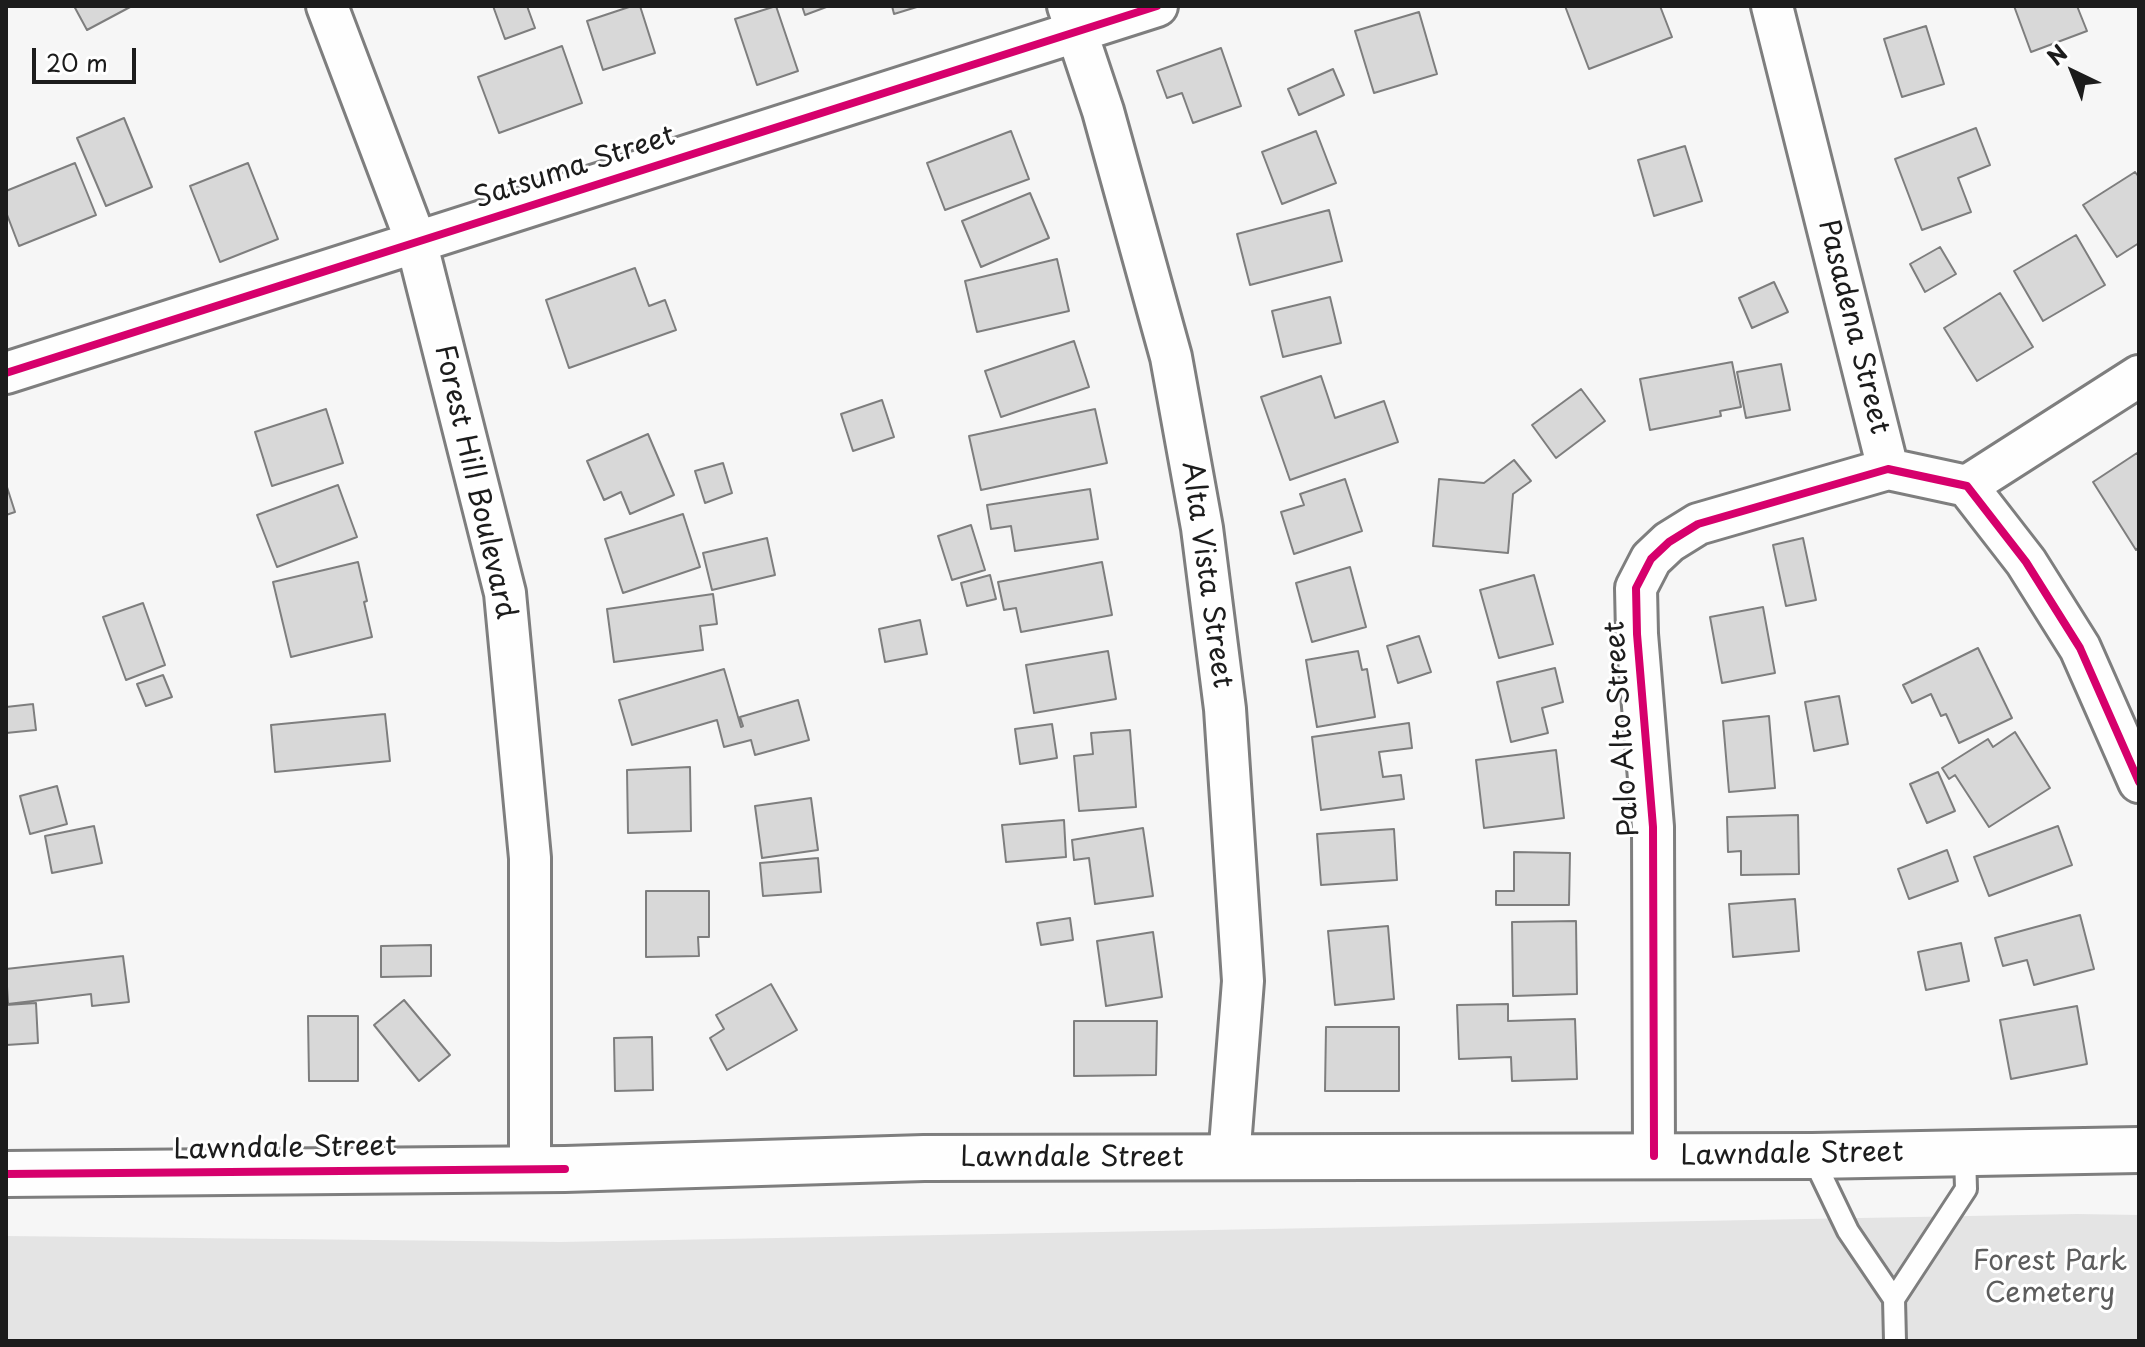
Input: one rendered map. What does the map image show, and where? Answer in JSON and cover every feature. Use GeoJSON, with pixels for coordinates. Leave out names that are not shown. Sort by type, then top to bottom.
{"type":"FeatureCollection","features":[{"type":"Feature","properties":{"kind":"main road","name":"Lawndale Street"},"geometry":{"type":"LineString","coordinates":[[6,1174],[530,1169],[924,1158],[1812,1156],[2139,1150]]}},
{"type":"Feature","properties":{"kind":"street","name":"Forest Hill Boulevard"},"geometry":{"type":"LineString","coordinates":[[327,6],[416,241],[505,593],[530,858],[530,1169]]}},
{"type":"Feature","properties":{"kind":"street","name":"Satsuma Street"},"geometry":{"type":"LineString","coordinates":[[6,373],[416,241],[1072,19],[1157,6]]}},
{"type":"Feature","properties":{"kind":"street","name":"Pasadena Street"},"geometry":{"type":"LineString","coordinates":[[1772,6],[1888,469],[1967,486]]}},
{"type":"Feature","properties":{"kind":"street","name":"Alta Vista Street"},"geometry":{"type":"LineString","coordinates":[[1072,19],[1103,111],[1171,357],[1202,528],[1225,709],[1243,981],[1229,1159]]}},
{"type":"Feature","properties":{"kind":"street"},"geometry":{"type":"LineString","coordinates":[[2139,376],[1967,486],[2026,562],[2080,648],[2139,782]]}},
{"type":"Feature","properties":{"kind":"street","name":"Palo Alto Street"},"geometry":{"type":"LineString","coordinates":[[1654,1156],[1653,827],[1636,588],[1651,559],[1669,542],[1698,524],[1888,469]]}},
{"type":"Feature","properties":{"kind":"lane"},"geometry":{"type":"LineString","coordinates":[[1894,1299],[1966,1189],[1965,1153]]}},
{"type":"Feature","properties":{"kind":"lane"},"geometry":{"type":"LineString","coordinates":[[1812,1156],[1848,1231],[1894,1299],[1895,1341]]}},
{"type":"Feature","properties":{"kind":"green space","name":"Forest Park Cemetery"},"geometry":{"type":"Polygon","coordinates":[[[2139,1215],[2139,1341],[6,1341],[6,1236],[560,1242],[2139,1215]]]}},
{"type":"Feature","properties":{"kind":"building"},"geometry":{"type":"Polygon","coordinates":[[[74,6],[132,6],[87,30],[74,6]]]}},
{"type":"Feature","properties":{"kind":"building"},"geometry":{"type":"Polygon","coordinates":[[[493,6],[527,6],[535,28],[505,39],[493,6]]]}},
{"type":"Feature","properties":{"kind":"building"},"geometry":{"type":"Polygon","coordinates":[[[640,6],[655,53],[603,70],[587,21],[640,6]]]}},
{"type":"Feature","properties":{"kind":"building"},"geometry":{"type":"Polygon","coordinates":[[[776,6],[798,71],[757,85],[735,19],[776,6]]]}},
{"type":"Feature","properties":{"kind":"building"},"geometry":{"type":"Polygon","coordinates":[[[802,6],[829,6],[805,15],[802,6]]]}},
{"type":"Feature","properties":{"kind":"building"},"geometry":{"type":"Polygon","coordinates":[[[892,6],[920,6],[894,14],[892,6]]]}},
{"type":"Feature","properties":{"kind":"building"},"geometry":{"type":"Polygon","coordinates":[[[1565,6],[1660,6],[1672,37],[1589,69],[1565,6]]]}},
{"type":"Feature","properties":{"kind":"building"},"geometry":{"type":"Polygon","coordinates":[[[2014,6],[2077,6],[2087,31],[2031,52],[2014,6]]]}},
{"type":"Feature","properties":{"kind":"building"},"geometry":{"type":"Polygon","coordinates":[[[1419,12],[1437,74],[1374,93],[1355,31],[1419,12]]]}},
{"type":"Feature","properties":{"kind":"building"},"geometry":{"type":"Polygon","coordinates":[[[1926,26],[1944,84],[1902,97],[1884,39],[1926,26]]]}},
{"type":"Feature","properties":{"kind":"building"},"geometry":{"type":"Polygon","coordinates":[[[562,46],[582,103],[499,133],[478,77],[562,46]]]}},
{"type":"Feature","properties":{"kind":"building"},"geometry":{"type":"Polygon","coordinates":[[[1221,48],[1241,106],[1193,123],[1182,93],[1167,98],[1157,71],[1221,48]]]}},
{"type":"Feature","properties":{"kind":"building"},"geometry":{"type":"Polygon","coordinates":[[[1333,69],[1344,95],[1299,115],[1288,89],[1333,69]]]}},
{"type":"Feature","properties":{"kind":"building"},"geometry":{"type":"Polygon","coordinates":[[[124,118],[152,187],[106,206],[77,138],[124,118]]]}},
{"type":"Feature","properties":{"kind":"building"},"geometry":{"type":"Polygon","coordinates":[[[1976,128],[1990,165],[1958,178],[1971,212],[1922,230],[1895,159],[1976,128]]]}},
{"type":"Feature","properties":{"kind":"building"},"geometry":{"type":"Polygon","coordinates":[[[1011,131],[1029,179],[945,210],[927,163],[1011,131]]]}},
{"type":"Feature","properties":{"kind":"building"},"geometry":{"type":"Polygon","coordinates":[[[1316,131],[1336,183],[1282,204],[1262,152],[1316,131]]]}},
{"type":"Feature","properties":{"kind":"building"},"geometry":{"type":"Polygon","coordinates":[[[1685,146],[1702,201],[1654,216],[1638,160],[1685,146]]]}},
{"type":"Feature","properties":{"kind":"building"},"geometry":{"type":"Polygon","coordinates":[[[75,163],[96,215],[19,246],[6,212],[6,191],[75,163]]]}},
{"type":"Feature","properties":{"kind":"building"},"geometry":{"type":"Polygon","coordinates":[[[248,163],[278,239],[220,262],[190,186],[248,163]]]}},
{"type":"Feature","properties":{"kind":"building"},"geometry":{"type":"Polygon","coordinates":[[[2135,172],[2139,177],[2139,243],[2117,257],[2083,205],[2135,172]]]}},
{"type":"Feature","properties":{"kind":"building"},"geometry":{"type":"Polygon","coordinates":[[[1030,193],[1049,238],[981,267],[962,221],[1030,193]]]}},
{"type":"Feature","properties":{"kind":"building"},"geometry":{"type":"Polygon","coordinates":[[[1329,210],[1342,261],[1250,285],[1237,234],[1329,210]]]}},
{"type":"Feature","properties":{"kind":"building"},"geometry":{"type":"Polygon","coordinates":[[[2076,235],[2105,285],[2043,321],[2014,271],[2076,235]]]}},
{"type":"Feature","properties":{"kind":"building"},"geometry":{"type":"Polygon","coordinates":[[[1940,247],[1956,274],[1925,292],[1910,264],[1940,247]]]}},
{"type":"Feature","properties":{"kind":"building"},"geometry":{"type":"Polygon","coordinates":[[[1057,259],[1069,311],[977,332],[965,281],[1057,259]]]}},
{"type":"Feature","properties":{"kind":"building"},"geometry":{"type":"Polygon","coordinates":[[[635,268],[649,306],[665,300],[676,330],[569,368],[546,300],[635,268]]]}},
{"type":"Feature","properties":{"kind":"building"},"geometry":{"type":"Polygon","coordinates":[[[1774,282],[1788,312],[1752,328],[1739,298],[1774,282]]]}},
{"type":"Feature","properties":{"kind":"building"},"geometry":{"type":"Polygon","coordinates":[[[2000,293],[2033,347],[1977,381],[1944,328],[2000,293]]]}},
{"type":"Feature","properties":{"kind":"building"},"geometry":{"type":"Polygon","coordinates":[[[1330,297],[1341,343],[1283,357],[1272,311],[1330,297]]]}},
{"type":"Feature","properties":{"kind":"building"},"geometry":{"type":"Polygon","coordinates":[[[1074,341],[1089,387],[1001,417],[985,371],[1074,341]]]}},
{"type":"Feature","properties":{"kind":"building"},"geometry":{"type":"Polygon","coordinates":[[[1732,362],[1741,407],[1720,411],[1721,416],[1650,430],[1640,379],[1732,362]]]}},
{"type":"Feature","properties":{"kind":"building"},"geometry":{"type":"Polygon","coordinates":[[[1781,364],[1790,410],[1746,418],[1737,372],[1781,364]]]}},
{"type":"Feature","properties":{"kind":"building"},"geometry":{"type":"Polygon","coordinates":[[[1321,376],[1335,418],[1384,401],[1398,442],[1290,480],[1261,397],[1321,376]]]}},
{"type":"Feature","properties":{"kind":"building"},"geometry":{"type":"Polygon","coordinates":[[[1581,389],[1605,421],[1556,458],[1532,425],[1581,389]]]}},
{"type":"Feature","properties":{"kind":"building"},"geometry":{"type":"Polygon","coordinates":[[[882,400],[894,437],[853,451],[841,414],[882,400]]]}},
{"type":"Feature","properties":{"kind":"building"},"geometry":{"type":"Polygon","coordinates":[[[326,409],[343,463],[272,486],[255,432],[326,409]]]}},
{"type":"Feature","properties":{"kind":"building"},"geometry":{"type":"Polygon","coordinates":[[[1095,409],[1107,463],[981,490],[969,436],[1095,409]]]}},
{"type":"Feature","properties":{"kind":"building"},"geometry":{"type":"Polygon","coordinates":[[[648,434],[674,495],[630,514],[621,492],[604,500],[587,461],[648,434]]]}},
{"type":"Feature","properties":{"kind":"building"},"geometry":{"type":"Polygon","coordinates":[[[2137,453],[2139,547],[2136,550],[2093,482],[2137,453]]]}},
{"type":"Feature","properties":{"kind":"building"},"geometry":{"type":"Polygon","coordinates":[[[1514,460],[1531,481],[1513,494],[1508,553],[1433,546],[1439,479],[1484,483],[1514,460]]]}},
{"type":"Feature","properties":{"kind":"building"},"geometry":{"type":"Polygon","coordinates":[[[723,463],[732,493],[705,503],[695,471],[723,463]]]}},
{"type":"Feature","properties":{"kind":"building"},"geometry":{"type":"Polygon","coordinates":[[[1345,479],[1362,531],[1294,554],[1281,512],[1304,505],[1300,494],[1345,479]]]}},
{"type":"Feature","properties":{"kind":"building"},"geometry":{"type":"Polygon","coordinates":[[[6,484],[15,512],[6,515],[6,484]]]}},
{"type":"Feature","properties":{"kind":"building"},"geometry":{"type":"Polygon","coordinates":[[[338,485],[357,537],[277,567],[257,515],[338,485]]]}},
{"type":"Feature","properties":{"kind":"building"},"geometry":{"type":"Polygon","coordinates":[[[1090,489],[1098,539],[1015,551],[1011,526],[991,529],[987,505],[1090,489]]]}},
{"type":"Feature","properties":{"kind":"building"},"geometry":{"type":"Polygon","coordinates":[[[683,514],[700,567],[623,593],[605,539],[683,514]]]}},
{"type":"Feature","properties":{"kind":"building"},"geometry":{"type":"Polygon","coordinates":[[[971,525],[985,570],[952,580],[938,536],[971,525]]]}},
{"type":"Feature","properties":{"kind":"building"},"geometry":{"type":"Polygon","coordinates":[[[767,538],[775,575],[712,590],[703,553],[767,538]]]}},
{"type":"Feature","properties":{"kind":"building"},"geometry":{"type":"Polygon","coordinates":[[[1803,538],[1816,600],[1786,606],[1773,545],[1803,538]]]}},
{"type":"Feature","properties":{"kind":"building"},"geometry":{"type":"Polygon","coordinates":[[[358,562],[372,637],[291,657],[273,582],[358,562]]]}},
{"type":"Feature","properties":{"kind":"building"},"geometry":{"type":"Polygon","coordinates":[[[1102,562],[1112,615],[1021,632],[1016,608],[1004,610],[998,582],[1102,562]]]}},
{"type":"Feature","properties":{"kind":"building"},"geometry":{"type":"Polygon","coordinates":[[[1350,567],[1366,627],[1312,642],[1296,583],[1350,567]]]}},
{"type":"Feature","properties":{"kind":"building"},"geometry":{"type":"Polygon","coordinates":[[[990,575],[996,599],[967,606],[961,583],[990,575]]]}},
{"type":"Feature","properties":{"kind":"building"},"geometry":{"type":"Polygon","coordinates":[[[1534,575],[1553,644],[1499,658],[1480,590],[1534,575]]]}},
{"type":"Feature","properties":{"kind":"building"},"geometry":{"type":"Polygon","coordinates":[[[713,594],[717,624],[700,626],[703,650],[614,662],[607,609],[713,594]]]}},
{"type":"Feature","properties":{"kind":"building"},"geometry":{"type":"Polygon","coordinates":[[[143,603],[165,665],[126,680],[103,617],[143,603]]]}},
{"type":"Feature","properties":{"kind":"building"},"geometry":{"type":"Polygon","coordinates":[[[1763,607],[1775,673],[1722,683],[1710,617],[1763,607]]]}},
{"type":"Feature","properties":{"kind":"building"},"geometry":{"type":"Polygon","coordinates":[[[920,620],[927,654],[885,662],[879,629],[920,620]]]}},
{"type":"Feature","properties":{"kind":"building"},"geometry":{"type":"Polygon","coordinates":[[[1419,636],[1431,672],[1398,683],[1387,646],[1419,636]]]}},
{"type":"Feature","properties":{"kind":"building"},"geometry":{"type":"Polygon","coordinates":[[[1978,648],[2012,718],[1959,743],[1946,714],[1941,716],[1931,694],[1912,703],[1903,685],[1978,648]]]}},
{"type":"Feature","properties":{"kind":"building"},"geometry":{"type":"Polygon","coordinates":[[[1108,651],[1116,699],[1034,713],[1026,665],[1108,651]]]}},
{"type":"Feature","properties":{"kind":"building"},"geometry":{"type":"Polygon","coordinates":[[[1358,651],[1362,670],[1367,669],[1375,717],[1317,727],[1306,660],[1358,651]]]}},
{"type":"Feature","properties":{"kind":"building"},"geometry":{"type":"Polygon","coordinates":[[[1555,668],[1563,702],[1542,708],[1548,733],[1511,742],[1497,682],[1555,668]]]}},
{"type":"Feature","properties":{"kind":"building"},"geometry":{"type":"Polygon","coordinates":[[[724,669],[741,727],[740,717],[798,700],[809,740],[755,755],[751,740],[724,747],[717,720],[632,745],[619,700],[724,669]]]}},
{"type":"Feature","properties":{"kind":"building"},"geometry":{"type":"Polygon","coordinates":[[[163,675],[172,697],[146,706],[137,684],[163,675]]]}},
{"type":"Feature","properties":{"kind":"building"},"geometry":{"type":"Polygon","coordinates":[[[1839,696],[1848,744],[1814,751],[1805,702],[1839,696]]]}},
{"type":"Feature","properties":{"kind":"building"},"geometry":{"type":"Polygon","coordinates":[[[33,704],[36,730],[6,733],[6,707],[33,704]]]}},
{"type":"Feature","properties":{"kind":"building"},"geometry":{"type":"Polygon","coordinates":[[[385,714],[390,761],[275,772],[271,725],[385,714]]]}},
{"type":"Feature","properties":{"kind":"building"},"geometry":{"type":"Polygon","coordinates":[[[1769,716],[1775,788],[1729,792],[1723,721],[1769,716]]]}},
{"type":"Feature","properties":{"kind":"building"},"geometry":{"type":"Polygon","coordinates":[[[1409,723],[1412,748],[1379,752],[1383,777],[1401,775],[1404,799],[1321,810],[1312,737],[1409,723]]]}},
{"type":"Feature","properties":{"kind":"building"},"geometry":{"type":"Polygon","coordinates":[[[1052,724],[1057,758],[1020,764],[1015,729],[1052,724]]]}},
{"type":"Feature","properties":{"kind":"building"},"geometry":{"type":"Polygon","coordinates":[[[1130,730],[1136,807],[1079,811],[1074,756],[1093,754],[1091,733],[1130,730]]]}},
{"type":"Feature","properties":{"kind":"building"},"geometry":{"type":"Polygon","coordinates":[[[2015,732],[2050,788],[1989,827],[1955,775],[1949,779],[1942,768],[1988,739],[1993,747],[2015,732]]]}},
{"type":"Feature","properties":{"kind":"building"},"geometry":{"type":"Polygon","coordinates":[[[1556,750],[1564,818],[1484,828],[1476,760],[1556,750]]]}},
{"type":"Feature","properties":{"kind":"building"},"geometry":{"type":"Polygon","coordinates":[[[690,767],[691,831],[628,833],[627,770],[690,767]]]}},
{"type":"Feature","properties":{"kind":"building"},"geometry":{"type":"Polygon","coordinates":[[[1938,772],[1955,811],[1927,823],[1910,784],[1938,772]]]}},
{"type":"Feature","properties":{"kind":"building"},"geometry":{"type":"Polygon","coordinates":[[[57,786],[67,824],[30,834],[20,796],[57,786]]]}},
{"type":"Feature","properties":{"kind":"building"},"geometry":{"type":"Polygon","coordinates":[[[811,798],[818,850],[762,858],[755,806],[811,798]]]}},
{"type":"Feature","properties":{"kind":"building"},"geometry":{"type":"Polygon","coordinates":[[[1798,815],[1799,874],[1741,875],[1741,851],[1728,852],[1727,817],[1798,815]]]}},
{"type":"Feature","properties":{"kind":"building"},"geometry":{"type":"Polygon","coordinates":[[[1064,820],[1066,857],[1006,862],[1002,825],[1064,820]]]}},
{"type":"Feature","properties":{"kind":"building"},"geometry":{"type":"Polygon","coordinates":[[[94,826],[102,863],[52,873],[45,836],[94,826]]]}},
{"type":"Feature","properties":{"kind":"building"},"geometry":{"type":"Polygon","coordinates":[[[2058,826],[2072,865],[1989,896],[1974,857],[2058,826]]]}},
{"type":"Feature","properties":{"kind":"building"},"geometry":{"type":"Polygon","coordinates":[[[1143,828],[1153,896],[1095,904],[1089,858],[1074,860],[1072,840],[1143,828]]]}},
{"type":"Feature","properties":{"kind":"building"},"geometry":{"type":"Polygon","coordinates":[[[1394,829],[1397,880],[1321,885],[1317,834],[1394,829]]]}},
{"type":"Feature","properties":{"kind":"building"},"geometry":{"type":"Polygon","coordinates":[[[1947,850],[1958,881],[1909,899],[1898,869],[1947,850]]]}},
{"type":"Feature","properties":{"kind":"building"},"geometry":{"type":"Polygon","coordinates":[[[1514,852],[1570,853],[1569,905],[1496,905],[1496,891],[1514,891],[1514,852]]]}},
{"type":"Feature","properties":{"kind":"building"},"geometry":{"type":"Polygon","coordinates":[[[818,858],[821,892],[763,896],[760,863],[818,858]]]}},
{"type":"Feature","properties":{"kind":"building"},"geometry":{"type":"Polygon","coordinates":[[[646,891],[709,891],[709,937],[698,937],[699,956],[646,957],[646,891]]]}},
{"type":"Feature","properties":{"kind":"building"},"geometry":{"type":"Polygon","coordinates":[[[1795,899],[1799,951],[1733,957],[1729,904],[1795,899]]]}},
{"type":"Feature","properties":{"kind":"building"},"geometry":{"type":"Polygon","coordinates":[[[2080,915],[2094,969],[2034,985],[2027,960],[2003,966],[1995,938],[2080,915]]]}},
{"type":"Feature","properties":{"kind":"building"},"geometry":{"type":"Polygon","coordinates":[[[1070,918],[1073,940],[1041,945],[1037,923],[1070,918]]]}},
{"type":"Feature","properties":{"kind":"building"},"geometry":{"type":"Polygon","coordinates":[[[1576,921],[1577,994],[1513,996],[1512,922],[1576,921]]]}},
{"type":"Feature","properties":{"kind":"building"},"geometry":{"type":"Polygon","coordinates":[[[1388,926],[1394,999],[1335,1005],[1328,931],[1388,926]]]}},
{"type":"Feature","properties":{"kind":"building"},"geometry":{"type":"Polygon","coordinates":[[[1153,932],[1162,997],[1106,1006],[1097,941],[1153,932]]]}},
{"type":"Feature","properties":{"kind":"building"},"geometry":{"type":"Polygon","coordinates":[[[1961,943],[1969,981],[1926,990],[1918,952],[1961,943]]]}},
{"type":"Feature","properties":{"kind":"building"},"geometry":{"type":"Polygon","coordinates":[[[431,945],[431,976],[381,977],[381,946],[431,945]]]}},
{"type":"Feature","properties":{"kind":"building"},"geometry":{"type":"Polygon","coordinates":[[[123,956],[129,1002],[92,1006],[91,994],[8,1004],[6,969],[123,956]]]}},
{"type":"Feature","properties":{"kind":"building"},"geometry":{"type":"Polygon","coordinates":[[[771,984],[797,1030],[727,1070],[710,1038],[724,1029],[716,1015],[771,984]]]}},
{"type":"Feature","properties":{"kind":"building"},"geometry":{"type":"Polygon","coordinates":[[[404,1000],[450,1055],[419,1081],[374,1025],[404,1000]]]}},
{"type":"Feature","properties":{"kind":"building"},"geometry":{"type":"Polygon","coordinates":[[[36,1003],[38,1043],[6,1045],[6,1005],[36,1003]]]}},
{"type":"Feature","properties":{"kind":"building"},"geometry":{"type":"Polygon","coordinates":[[[1508,1004],[1508,1021],[1575,1019],[1577,1079],[1512,1081],[1511,1057],[1459,1059],[1457,1005],[1508,1004]]]}},
{"type":"Feature","properties":{"kind":"building"},"geometry":{"type":"Polygon","coordinates":[[[2077,1006],[2087,1064],[2011,1079],[2000,1020],[2077,1006]]]}},
{"type":"Feature","properties":{"kind":"building"},"geometry":{"type":"Polygon","coordinates":[[[308,1016],[358,1016],[358,1081],[309,1081],[308,1016]]]}},
{"type":"Feature","properties":{"kind":"building"},"geometry":{"type":"Polygon","coordinates":[[[1074,1021],[1157,1021],[1156,1075],[1074,1076],[1074,1021]]]}},
{"type":"Feature","properties":{"kind":"building"},"geometry":{"type":"Polygon","coordinates":[[[1326,1027],[1399,1027],[1399,1091],[1325,1091],[1326,1027]]]}},
{"type":"Feature","properties":{"kind":"building"},"geometry":{"type":"Polygon","coordinates":[[[652,1037],[653,1090],[615,1091],[614,1038],[652,1037]]]}},
{"type":"Feature","properties":{"kind":"cycle path"},"geometry":{"type":"LineString","coordinates":[[6,373],[1157,6]]}},
{"type":"Feature","properties":{"kind":"cycle path"},"geometry":{"type":"LineString","coordinates":[[1654,1156],[1653,827],[1636,588],[1651,559],[1669,542],[1698,524],[1888,469],[1967,486],[2026,562],[2080,648],[2139,782]]}},
{"type":"Feature","properties":{"kind":"cycle path"},"geometry":{"type":"LineString","coordinates":[[6,1174],[565,1169]]}}]}
